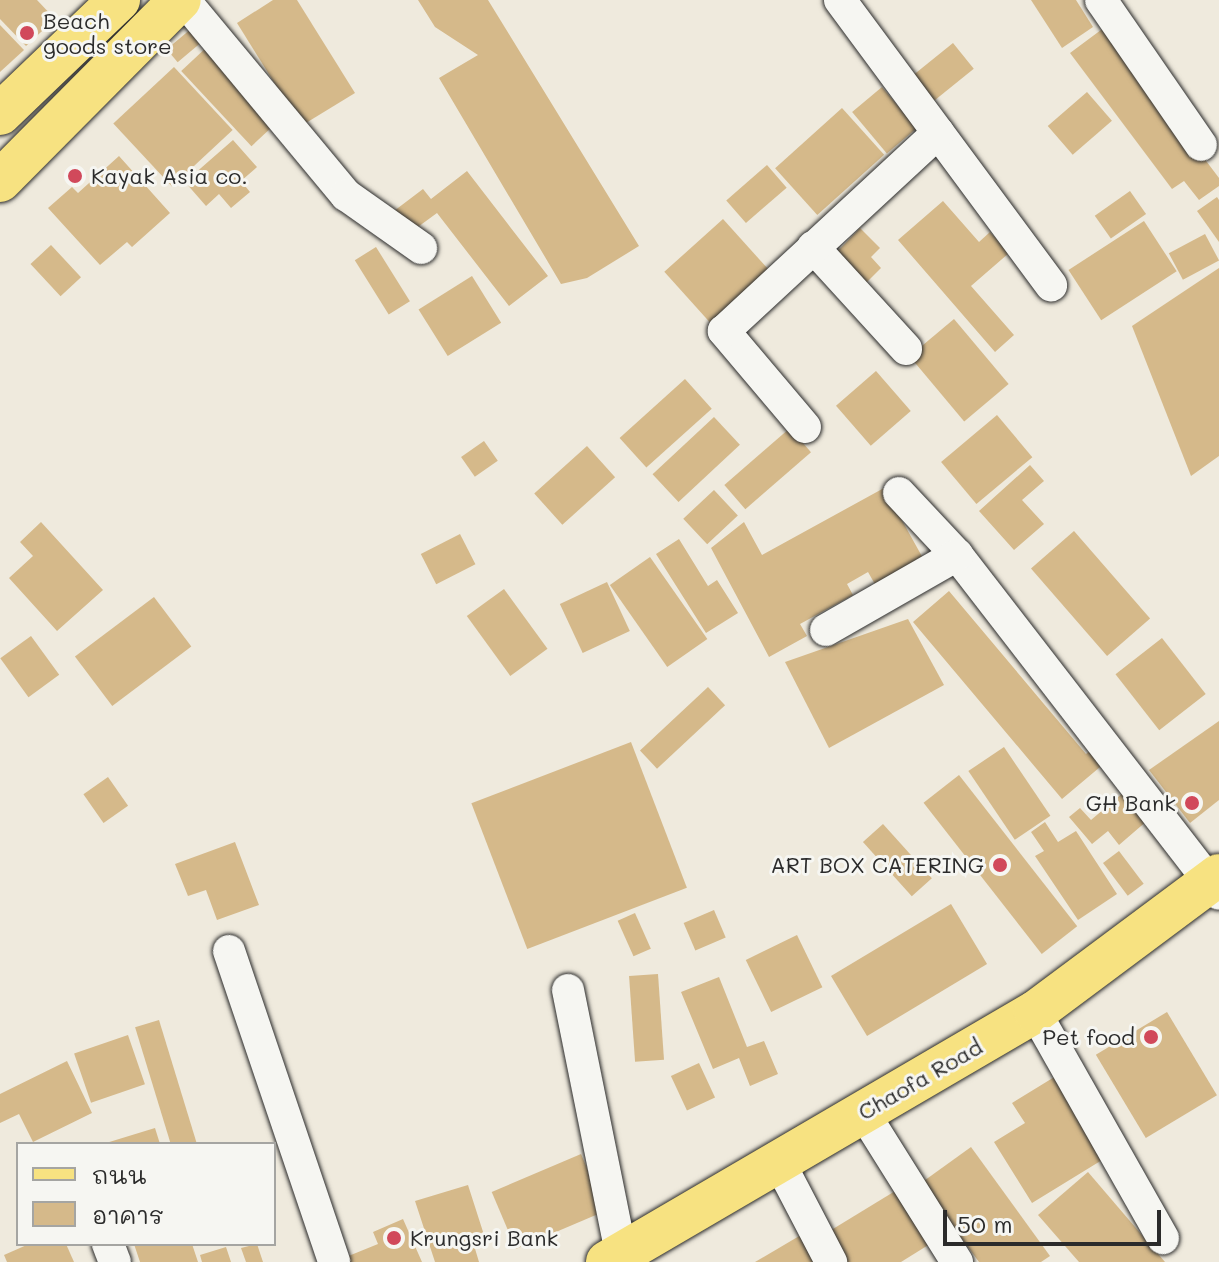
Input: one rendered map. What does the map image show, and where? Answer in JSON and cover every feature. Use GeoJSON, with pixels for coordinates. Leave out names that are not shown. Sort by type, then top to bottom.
{"type":"FeatureCollection","features":[{"type":"Feature","properties":{"kind":"main road"},"geometry":{"type":"LineString","coordinates":[[0,114],[119,0]]}},
{"type":"Feature","properties":{"kind":"main road"},"geometry":{"type":"LineString","coordinates":[[0,181],[182,0]]}},
{"type":"Feature","properties":{"kind":"main road","name":"Chaofa Road"},"geometry":{"type":"LineString","coordinates":[[614,1258],[1035,1012],[1216,883]]}},
{"type":"Feature","properties":{"kind":"street"},"geometry":{"type":"LineString","coordinates":[[182,0],[346,195],[421,248]]}},
{"type":"Feature","properties":{"kind":"street"},"geometry":{"type":"LineString","coordinates":[[840,0],[1051,285]]}},
{"type":"Feature","properties":{"kind":"street"},"geometry":{"type":"LineString","coordinates":[[1101,0],[1201,145]]}},
{"type":"Feature","properties":{"kind":"street"},"geometry":{"type":"LineString","coordinates":[[805,427],[724,331],[938,133]]}},
{"type":"Feature","properties":{"kind":"street"},"geometry":{"type":"LineString","coordinates":[[813,247],[906,349]]}},
{"type":"Feature","properties":{"kind":"street"},"geometry":{"type":"LineString","coordinates":[[899,493],[957,555],[1216,883]]}},
{"type":"Feature","properties":{"kind":"street"},"geometry":{"type":"LineString","coordinates":[[826,630],[957,555]]}},
{"type":"Feature","properties":{"kind":"street"},"geometry":{"type":"LineString","coordinates":[[229,951],[334,1262]]}},
{"type":"Feature","properties":{"kind":"street"},"geometry":{"type":"LineString","coordinates":[[568,990],[614,1258]]}},
{"type":"Feature","properties":{"kind":"street"},"geometry":{"type":"LineString","coordinates":[[1035,1012],[1163,1238]]}},
{"type":"Feature","properties":{"kind":"street"},"geometry":{"type":"LineString","coordinates":[[863,1112],[957,1262]]}},
{"type":"Feature","properties":{"kind":"street"},"geometry":{"type":"LineString","coordinates":[[779,1162],[831,1262]]}},
{"type":"Feature","properties":{"kind":"building","name":"Beach goods store"},"geometry":{"type":"Polygon","coordinates":[[[0,0],[37,0],[55,19],[26,46],[0,19],[0,0]]]}},
{"type":"Feature","properties":{"kind":"building"},"geometry":{"type":"Polygon","coordinates":[[[273,0],[297,0],[355,93],[301,126],[237,23],[273,0]]]}},
{"type":"Feature","properties":{"kind":"building"},"geometry":{"type":"Polygon","coordinates":[[[418,0],[488,0],[639,246],[587,278],[561,284],[439,78],[478,55],[435,27],[418,0]]]}},
{"type":"Feature","properties":{"kind":"building"},"geometry":{"type":"Polygon","coordinates":[[[1031,0],[1076,0],[1093,27],[1062,48],[1031,0]]]}},
{"type":"Feature","properties":{"kind":"building"},"geometry":{"type":"Polygon","coordinates":[[[0,25],[24,50],[0,72],[0,25]]]}},
{"type":"Feature","properties":{"kind":"building"},"geometry":{"type":"Polygon","coordinates":[[[1105,27],[1219,178],[1219,186],[1199,200],[1184,181],[1172,189],[1070,53],[1105,27]]]}},
{"type":"Feature","properties":{"kind":"building"},"geometry":{"type":"Polygon","coordinates":[[[192,28],[203,41],[178,62],[167,49],[192,28]]]}},
{"type":"Feature","properties":{"kind":"building"},"geometry":{"type":"Polygon","coordinates":[[[953,43],[974,69],[933,102],[912,76],[953,43]]]}},
{"type":"Feature","properties":{"kind":"building"},"geometry":{"type":"Polygon","coordinates":[[[209,45],[279,120],[251,146],[181,71],[209,45]]]}},
{"type":"Feature","properties":{"kind":"building"},"geometry":{"type":"Polygon","coordinates":[[[174,67],[233,130],[172,187],[113,124],[174,67]]]}},
{"type":"Feature","properties":{"kind":"building"},"geometry":{"type":"Polygon","coordinates":[[[882,87],[917,128],[887,153],[852,112],[882,87]]]}},
{"type":"Feature","properties":{"kind":"building"},"geometry":{"type":"Polygon","coordinates":[[[1087,92],[1112,121],[1073,155],[1048,126],[1087,92]]]}},
{"type":"Feature","properties":{"kind":"building"},"geometry":{"type":"Polygon","coordinates":[[[842,108],[884,155],[817,215],[775,168],[842,108]]]}},
{"type":"Feature","properties":{"kind":"building"},"geometry":{"type":"Polygon","coordinates":[[[233,140],[257,167],[241,181],[250,192],[231,208],[219,194],[206,206],[185,182],[233,140]]]}},
{"type":"Feature","properties":{"kind":"building"},"geometry":{"type":"Polygon","coordinates":[[[119,156],[170,213],[132,247],[127,242],[100,265],[48,208],[72,187],[78,193],[119,156]]]}},
{"type":"Feature","properties":{"kind":"building"},"geometry":{"type":"Polygon","coordinates":[[[767,165],[787,188],[746,223],[726,200],[767,165]]]}},
{"type":"Feature","properties":{"kind":"building"},"geometry":{"type":"Polygon","coordinates":[[[467,171],[548,276],[509,306],[437,213],[411,232],[394,211],[423,189],[431,199],[467,171]]]}},
{"type":"Feature","properties":{"kind":"building"},"geometry":{"type":"Polygon","coordinates":[[[1130,191],[1146,214],[1111,239],[1095,216],[1130,191]]]}},
{"type":"Feature","properties":{"kind":"building"},"geometry":{"type":"Polygon","coordinates":[[[1217,197],[1219,200],[1219,242],[1197,211],[1217,197]]]}},
{"type":"Feature","properties":{"kind":"building"},"geometry":{"type":"Polygon","coordinates":[[[943,201],[979,242],[990,232],[1009,253],[971,286],[1014,335],[995,352],[898,240],[943,201]]]}},
{"type":"Feature","properties":{"kind":"building"},"geometry":{"type":"Polygon","coordinates":[[[723,219],[774,275],[715,328],[664,272],[723,219]]]}},
{"type":"Feature","properties":{"kind":"building"},"geometry":{"type":"Polygon","coordinates":[[[1144,221],[1177,271],[1101,320],[1069,270],[1144,221]]]}},
{"type":"Feature","properties":{"kind":"building"},"geometry":{"type":"Polygon","coordinates":[[[860,228],[880,248],[871,257],[881,268],[864,285],[834,255],[860,228]]]}},
{"type":"Feature","properties":{"kind":"building"},"geometry":{"type":"Polygon","coordinates":[[[1205,234],[1219,261],[1183,280],[1169,253],[1205,234]]]}},
{"type":"Feature","properties":{"kind":"building"},"geometry":{"type":"Polygon","coordinates":[[[51,245],[81,277],[61,296],[31,264],[51,245]]]}},
{"type":"Feature","properties":{"kind":"building"},"geometry":{"type":"Polygon","coordinates":[[[376,247],[410,301],[389,315],[355,260],[376,247]]]}},
{"type":"Feature","properties":{"kind":"building"},"geometry":{"type":"Polygon","coordinates":[[[1219,268],[1219,456],[1191,476],[1132,326],[1219,268]]]}},
{"type":"Feature","properties":{"kind":"building"},"geometry":{"type":"Polygon","coordinates":[[[472,276],[501,323],[448,356],[419,309],[472,276]]]}},
{"type":"Feature","properties":{"kind":"building"},"geometry":{"type":"Polygon","coordinates":[[[954,319],[1009,384],[964,421],[910,356],[954,319]]]}},
{"type":"Feature","properties":{"kind":"building"},"geometry":{"type":"Polygon","coordinates":[[[876,371],[911,411],[871,446],[836,406],[876,371]]]}},
{"type":"Feature","properties":{"kind":"building"},"geometry":{"type":"Polygon","coordinates":[[[685,379],[712,409],[646,468],[620,438],[685,379]]]}},
{"type":"Feature","properties":{"kind":"building"},"geometry":{"type":"Polygon","coordinates":[[[997,415],[1032,457],[976,504],[941,462],[997,415]]]}},
{"type":"Feature","properties":{"kind":"building"},"geometry":{"type":"Polygon","coordinates":[[[714,417],[740,445],[678,502],[653,474],[714,417]]]}},
{"type":"Feature","properties":{"kind":"building"},"geometry":{"type":"Polygon","coordinates":[[[790,428],[811,452],[745,509],[724,485],[790,428]]]}},
{"type":"Feature","properties":{"kind":"building"},"geometry":{"type":"Polygon","coordinates":[[[484,441],[498,461],[475,477],[461,457],[484,441]]]}},
{"type":"Feature","properties":{"kind":"building"},"geometry":{"type":"Polygon","coordinates":[[[587,446],[615,477],[562,525],[534,494],[587,446]]]}},
{"type":"Feature","properties":{"kind":"building"},"geometry":{"type":"Polygon","coordinates":[[[1030,465],[1044,481],[1022,500],[1044,524],[1014,550],[979,511],[1030,465]]]}},
{"type":"Feature","properties":{"kind":"building"},"geometry":{"type":"Polygon","coordinates":[[[884,488],[924,560],[876,586],[868,572],[847,584],[853,595],[800,624],[807,636],[769,657],[711,548],[744,522],[762,555],[884,488]]]}},
{"type":"Feature","properties":{"kind":"building"},"geometry":{"type":"Polygon","coordinates":[[[714,490],[738,516],[707,544],[683,519],[714,490]]]}},
{"type":"Feature","properties":{"kind":"building"},"geometry":{"type":"Polygon","coordinates":[[[41,522],[103,590],[57,631],[9,578],[33,556],[20,542],[41,522]]]}},
{"type":"Feature","properties":{"kind":"building"},"geometry":{"type":"Polygon","coordinates":[[[1074,531],[1150,619],[1107,656],[1031,568],[1074,531]]]}},
{"type":"Feature","properties":{"kind":"building"},"geometry":{"type":"Polygon","coordinates":[[[460,534],[475,564],[436,584],[421,554],[460,534]]]}},
{"type":"Feature","properties":{"kind":"building"},"geometry":{"type":"Polygon","coordinates":[[[679,539],[708,586],[717,580],[738,613],[706,633],[656,554],[679,539]]]}},
{"type":"Feature","properties":{"kind":"building"},"geometry":{"type":"Polygon","coordinates":[[[650,557],[707,639],[667,667],[610,585],[650,557]]]}},
{"type":"Feature","properties":{"kind":"building"},"geometry":{"type":"Polygon","coordinates":[[[607,582],[630,631],[583,653],[560,604],[607,582]]]}},
{"type":"Feature","properties":{"kind":"building"},"geometry":{"type":"Polygon","coordinates":[[[504,589],[547,649],[510,676],[467,616],[504,589]]]}},
{"type":"Feature","properties":{"kind":"building"},"geometry":{"type":"Polygon","coordinates":[[[949,591],[1086,754],[1094,747],[1106,762],[1062,799],[913,622],[949,591]]]}},
{"type":"Feature","properties":{"kind":"building"},"geometry":{"type":"Polygon","coordinates":[[[154,597],[191,647],[112,706],[75,657],[154,597]]]}},
{"type":"Feature","properties":{"kind":"building"},"geometry":{"type":"Polygon","coordinates":[[[908,619],[944,685],[829,748],[785,662],[908,619]]]}},
{"type":"Feature","properties":{"kind":"building"},"geometry":{"type":"Polygon","coordinates":[[[31,636],[59,675],[28,697],[0,658],[31,636]]]}},
{"type":"Feature","properties":{"kind":"building"},"geometry":{"type":"Polygon","coordinates":[[[1162,638],[1206,694],[1159,730],[1116,674],[1162,638]]]}},
{"type":"Feature","properties":{"kind":"building"},"geometry":{"type":"Polygon","coordinates":[[[708,687],[725,705],[657,769],[640,750],[708,687]]]}},
{"type":"Feature","properties":{"kind":"building"},"geometry":{"type":"Polygon","coordinates":[[[1219,721],[1219,800],[1190,823],[1149,770],[1219,721]]]}},
{"type":"Feature","properties":{"kind":"building"},"geometry":{"type":"Polygon","coordinates":[[[631,742],[687,888],[527,949],[471,803],[631,742]]]}},
{"type":"Feature","properties":{"kind":"building"},"geometry":{"type":"Polygon","coordinates":[[[1004,747],[1050,816],[1015,840],[968,771],[1004,747]]]}},
{"type":"Feature","properties":{"kind":"building","name":"ART BOX CATERING"},"geometry":{"type":"Polygon","coordinates":[[[959,775],[1077,926],[1042,954],[924,803],[959,775]]]}},
{"type":"Feature","properties":{"kind":"building"},"geometry":{"type":"Polygon","coordinates":[[[108,777],[128,806],[104,823],[83,794],[108,777]]]}},
{"type":"Feature","properties":{"kind":"building"},"geometry":{"type":"Polygon","coordinates":[[[1124,792],[1148,820],[1119,845],[1108,831],[1092,844],[1069,817],[1080,808],[1091,820],[1124,792]]]}},
{"type":"Feature","properties":{"kind":"building"},"geometry":{"type":"Polygon","coordinates":[[[1045,822],[1058,842],[1076,831],[1117,894],[1078,920],[1035,856],[1044,851],[1031,832],[1045,822]]]}},
{"type":"Feature","properties":{"kind":"building"},"geometry":{"type":"Polygon","coordinates":[[[883,824],[932,878],[912,896],[863,842],[883,824]]]}},
{"type":"Feature","properties":{"kind":"building"},"geometry":{"type":"Polygon","coordinates":[[[235,842],[259,905],[217,920],[206,890],[188,896],[175,864],[235,842]]]}},
{"type":"Feature","properties":{"kind":"building"},"geometry":{"type":"Polygon","coordinates":[[[1119,851],[1144,884],[1128,896],[1103,863],[1119,851]]]}},
{"type":"Feature","properties":{"kind":"building"},"geometry":{"type":"Polygon","coordinates":[[[951,904],[987,964],[867,1036],[831,976],[951,904]]]}},
{"type":"Feature","properties":{"kind":"building"},"geometry":{"type":"Polygon","coordinates":[[[714,910],[726,938],[695,951],[684,923],[714,910]]]}},
{"type":"Feature","properties":{"kind":"building"},"geometry":{"type":"Polygon","coordinates":[[[635,913],[651,949],[634,956],[618,921],[635,913]]]}},
{"type":"Feature","properties":{"kind":"building"},"geometry":{"type":"Polygon","coordinates":[[[797,935],[822,987],[771,1012],[746,960],[797,935]]]}},
{"type":"Feature","properties":{"kind":"building"},"geometry":{"type":"Polygon","coordinates":[[[658,974],[664,1060],[635,1062],[629,976],[658,974]]]}},
{"type":"Feature","properties":{"kind":"building"},"geometry":{"type":"Polygon","coordinates":[[[719,977],[747,1047],[764,1041],[778,1074],[750,1086],[739,1058],[713,1069],[681,992],[719,977]]]}},
{"type":"Feature","properties":{"kind":"building"},"geometry":{"type":"Polygon","coordinates":[[[1167,1012],[1217,1095],[1146,1138],[1096,1055],[1167,1012]]]}},
{"type":"Feature","properties":{"kind":"building"},"geometry":{"type":"Polygon","coordinates":[[[159,1020],[196,1142],[170,1142],[135,1027],[159,1020]]]}},
{"type":"Feature","properties":{"kind":"building"},"geometry":{"type":"Polygon","coordinates":[[[128,1035],[145,1084],[91,1103],[74,1054],[128,1035]]]}},
{"type":"Feature","properties":{"kind":"building"},"geometry":{"type":"Polygon","coordinates":[[[67,1061],[92,1113],[33,1142],[19,1114],[0,1123],[0,1094],[67,1061]]]}},
{"type":"Feature","properties":{"kind":"building"},"geometry":{"type":"Polygon","coordinates":[[[699,1063],[715,1097],[687,1111],[671,1076],[699,1063]]]}},
{"type":"Feature","properties":{"kind":"building"},"geometry":{"type":"Polygon","coordinates":[[[1056,1076],[1107,1157],[1032,1203],[994,1142],[1025,1123],[1012,1103],[1056,1076]]]}},
{"type":"Feature","properties":{"kind":"building"},"geometry":{"type":"Polygon","coordinates":[[[155,1128],[159,1142],[109,1142],[155,1128]]]}},
{"type":"Feature","properties":{"kind":"building"},"geometry":{"type":"Polygon","coordinates":[[[971,1147],[1050,1256],[1041,1262],[979,1262],[921,1183],[971,1147]]]}},
{"type":"Feature","properties":{"kind":"building"},"geometry":{"type":"Polygon","coordinates":[[[581,1154],[605,1211],[516,1249],[492,1192],[581,1154]]]}},
{"type":"Feature","properties":{"kind":"building"},"geometry":{"type":"Polygon","coordinates":[[[1088,1172],[1165,1262],[1079,1262],[1038,1215],[1088,1172]]]}},
{"type":"Feature","properties":{"kind":"building"},"geometry":{"type":"Polygon","coordinates":[[[468,1185],[485,1238],[473,1242],[479,1262],[435,1262],[415,1201],[468,1185]]]}},
{"type":"Feature","properties":{"kind":"building"},"geometry":{"type":"Polygon","coordinates":[[[905,1185],[938,1239],[901,1262],[847,1262],[828,1232],[905,1185]]]}},
{"type":"Feature","properties":{"kind":"building","name":"Krungsri Bank"},"geometry":{"type":"Polygon","coordinates":[[[403,1219],[422,1262],[348,1262],[346,1257],[378,1244],[373,1232],[403,1219]]]}},
{"type":"Feature","properties":{"kind":"building"},"geometry":{"type":"Polygon","coordinates":[[[806,1232],[824,1262],[755,1262],[806,1232]]]}},
{"type":"Feature","properties":{"kind":"building"},"geometry":{"type":"Polygon","coordinates":[[[24,1246],[67,1246],[74,1262],[7,1262],[4,1255],[24,1246]]]}},
{"type":"Feature","properties":{"kind":"building"},"geometry":{"type":"Polygon","coordinates":[[[135,1246],[193,1246],[198,1262],[140,1262],[135,1246]]]}},
{"type":"Feature","properties":{"kind":"building"},"geometry":{"type":"Polygon","coordinates":[[[258,1246],[263,1262],[246,1262],[241,1248],[258,1246]]]}},
{"type":"Feature","properties":{"kind":"building"},"geometry":{"type":"Polygon","coordinates":[[[226,1247],[231,1262],[202,1262],[200,1255],[226,1247]]]}},
{"type":"Feature","properties":{"kind":"place","name":"Beach goods store"},"geometry":{"type":"Point","coordinates":[27,33]}},
{"type":"Feature","properties":{"kind":"place","name":"Kayak Asia co."},"geometry":{"type":"Point","coordinates":[75,176]}},
{"type":"Feature","properties":{"kind":"place","name":"GH Bank"},"geometry":{"type":"Point","coordinates":[1192,803]}},
{"type":"Feature","properties":{"kind":"place","name":"ART BOX CATERING"},"geometry":{"type":"Point","coordinates":[1000,865]}},
{"type":"Feature","properties":{"kind":"place","name":"Pet food"},"geometry":{"type":"Point","coordinates":[1151,1037]}},
{"type":"Feature","properties":{"kind":"place","name":"Krungsri Bank"},"geometry":{"type":"Point","coordinates":[394,1238]}}]}
